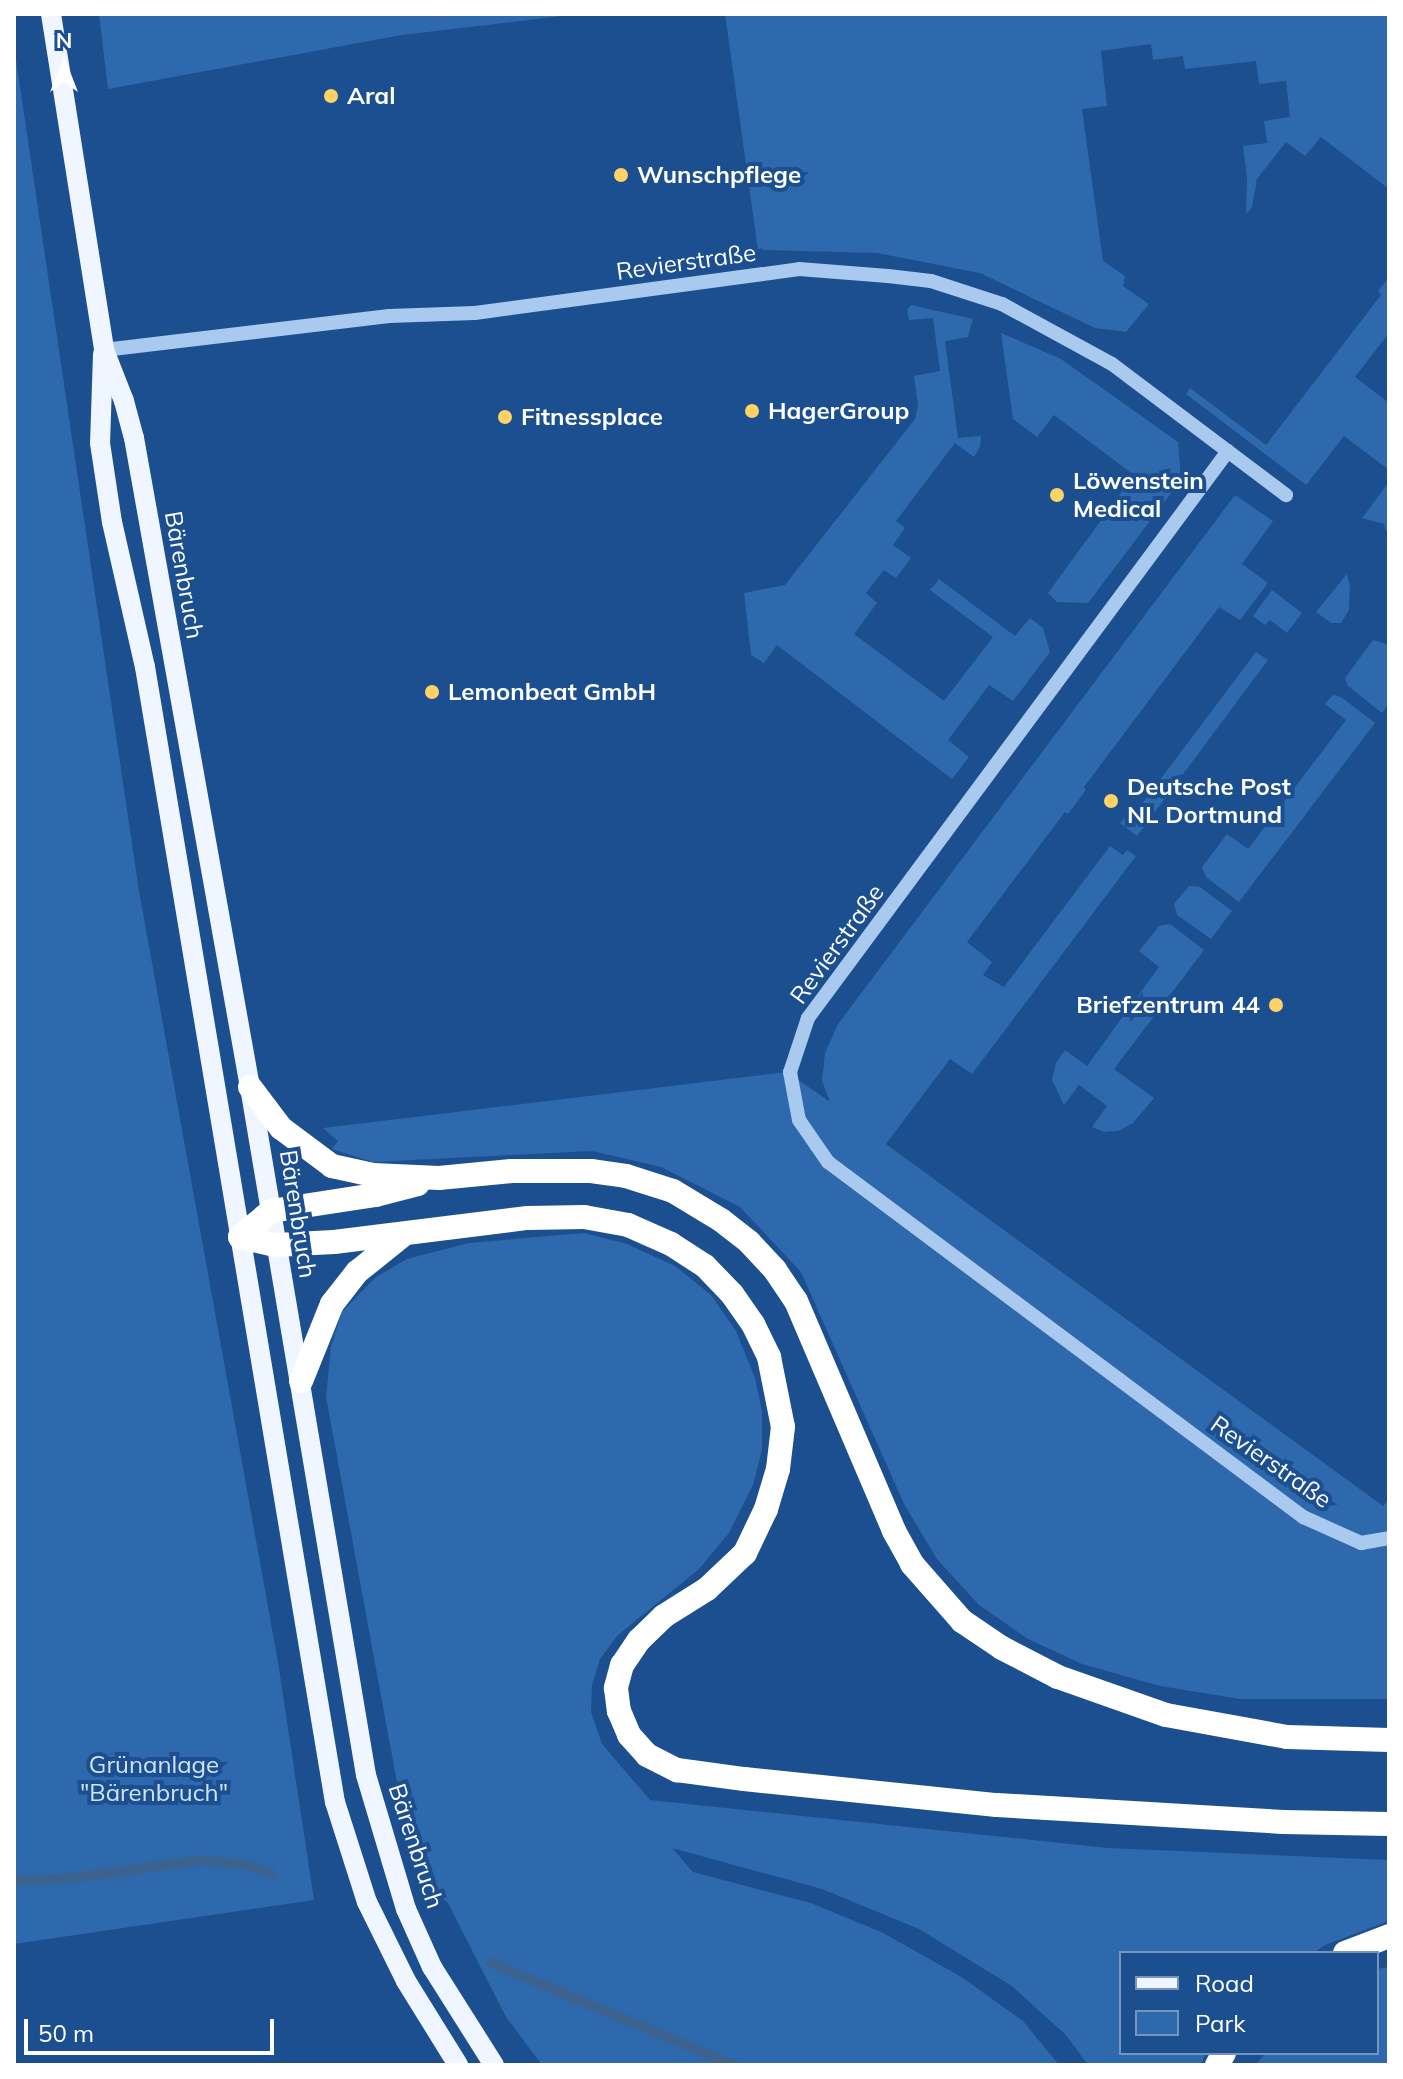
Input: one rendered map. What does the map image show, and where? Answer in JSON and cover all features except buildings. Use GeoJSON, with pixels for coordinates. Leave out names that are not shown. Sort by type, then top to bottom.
{"type":"FeatureCollection","features":[{"type":"Feature","properties":{"kind":"highway"},"geometry":{"type":"LineString","coordinates":[[250,1087],[281,1128],[332,1166],[373,1175],[439,1178],[554,1170],[626,1176],[673,1191],[749,1242],[775,1270],[807,1323],[865,1467],[912,1564],[962,1621],[1002,1648],[1058,1677],[1166,1715],[1287,1737],[1389,1740]]}},
{"type":"Feature","properties":{"kind":"highway"},"geometry":{"type":"LineString","coordinates":[[240,1237],[271,1211],[376,1195],[439,1178]]}},
{"type":"Feature","properties":{"kind":"highway"},"geometry":{"type":"LineString","coordinates":[[240,1237],[276,1245],[406,1234],[528,1218],[584,1217],[628,1225],[671,1244],[705,1266],[753,1324],[769,1357],[783,1427],[778,1469],[766,1509],[745,1553],[707,1589],[664,1616],[639,1640],[622,1665],[616,1688],[619,1711],[629,1735],[647,1755],[677,1770],[997,1805],[1283,1822],[1389,1824]]}},
{"type":"Feature","properties":{"kind":"highway"},"geometry":{"type":"LineString","coordinates":[[301,1381],[332,1304],[375,1255],[406,1234]]}},
{"type":"Feature","properties":{"kind":"highway"},"geometry":{"type":"LineString","coordinates":[[1350,1951],[1389,1936]]}},
{"type":"Feature","properties":{"kind":"main road","name":"Bärenbruch"},"geometry":{"type":"LineString","coordinates":[[51,14],[104,350],[100,443],[112,522],[147,681],[335,1802],[367,1902],[406,1981],[458,2065]]}},
{"type":"Feature","properties":{"kind":"main road","name":"Bärenbruch"},"geometry":{"type":"LineString","coordinates":[[104,350],[124,401],[134,438],[250,1087],[366,1775],[406,1909],[432,1967],[494,2065]]}},
{"type":"Feature","properties":{"kind":"street","name":"Revierstraße"},"geometry":{"type":"LineString","coordinates":[[104,350],[389,316],[475,313],[799,269],[931,281],[1002,304],[1112,364],[1286,495]]}},
{"type":"Feature","properties":{"kind":"street","name":"Revierstraße"},"geometry":{"type":"LineString","coordinates":[[1228,451],[808,1018],[790,1072],[799,1120],[828,1162],[1303,1517],[1361,1543],[1389,1538]]}},
{"type":"Feature","properties":{"kind":"green space"},"geometry":{"type":"Polygon","coordinates":[[[99,14],[579,14],[402,35],[108,89],[99,14]]]}},
{"type":"Feature","properties":{"kind":"green space"},"geometry":{"type":"Polygon","coordinates":[[[725,14],[1389,14],[1389,189],[1321,137],[1305,156],[1286,142],[1257,179],[1252,207],[1246,214],[1247,178],[1243,146],[1267,143],[1264,121],[1290,117],[1286,81],[1259,84],[1256,61],[1185,69],[1183,56],[1153,60],[1151,44],[1101,51],[1107,106],[1082,109],[1103,261],[1125,276],[1123,286],[1149,304],[1126,332],[1095,328],[980,273],[877,253],[758,250],[725,14]]]}},
{"type":"Feature","properties":{"kind":"green space","name":"Grünanlage \"Bärenbruch\""},"geometry":{"type":"Polygon","coordinates":[[[14,46],[139,891],[278,1662],[314,1900],[14,1944],[14,46]]]}},
{"type":"Feature","properties":{"kind":"green space"},"geometry":{"type":"Polygon","coordinates":[[[1389,277],[1389,333],[1355,377],[1389,403],[1389,470],[1344,436],[1306,485],[1186,394],[1190,388],[1266,445],[1381,295],[1378,291],[1389,277]]]}},
{"type":"Feature","properties":{"kind":"green space"},"geometry":{"type":"Polygon","coordinates":[[[911,305],[973,319],[968,337],[945,341],[958,438],[981,436],[980,447],[974,457],[955,443],[896,521],[905,528],[893,545],[911,558],[896,578],[884,570],[866,593],[877,603],[854,634],[944,701],[993,637],[930,590],[939,579],[1015,636],[1030,618],[1043,628],[1050,652],[1013,701],[989,685],[948,740],[969,757],[952,779],[777,645],[764,663],[751,655],[744,593],[785,585],[915,419],[918,406],[914,376],[940,371],[933,318],[909,320],[907,310],[911,305]]]}},
{"type":"Feature","properties":{"kind":"green space"},"geometry":{"type":"Polygon","coordinates":[[[1001,333],[1061,359],[1178,442],[1181,480],[1088,603],[1057,602],[1048,593],[1134,475],[1054,415],[1037,437],[1013,419],[1001,333]]]}},
{"type":"Feature","properties":{"kind":"green space"},"geometry":{"type":"Polygon","coordinates":[[[1389,482],[1389,530],[1386,531],[1384,524],[1362,518],[1389,482]]]}},
{"type":"Feature","properties":{"kind":"green space"},"geometry":{"type":"Polygon","coordinates":[[[1235,495],[1273,521],[1242,564],[1268,583],[1240,620],[1219,607],[1084,787],[1086,790],[1068,814],[1065,812],[967,942],[992,962],[983,975],[1004,987],[1110,846],[1123,855],[1127,850],[1136,856],[972,1074],[950,1059],[886,1144],[1383,1506],[1389,1499],[1389,1699],[1240,1699],[1160,1686],[1082,1664],[1028,1639],[979,1605],[937,1559],[905,1506],[801,1272],[740,1207],[661,1167],[592,1151],[373,1162],[332,1149],[338,1141],[323,1128],[787,1072],[830,1102],[822,1081],[825,1053],[838,1024],[1235,495]]]}},
{"type":"Feature","properties":{"kind":"green space"},"geometry":{"type":"Polygon","coordinates":[[[1347,574],[1349,610],[1341,623],[1331,623],[1316,612],[1347,574]]]}},
{"type":"Feature","properties":{"kind":"green space"},"geometry":{"type":"Polygon","coordinates":[[[1272,590],[1302,613],[1287,633],[1270,620],[1265,625],[1253,616],[1272,590]]]}},
{"type":"Feature","properties":{"kind":"green space"},"geometry":{"type":"Polygon","coordinates":[[[1373,640],[1389,645],[1389,703],[1382,713],[1348,686],[1345,678],[1373,640]]]}},
{"type":"Feature","properties":{"kind":"green space"},"geometry":{"type":"Polygon","coordinates":[[[1256,652],[1268,660],[1137,836],[1120,823],[1124,818],[1129,821],[1256,652]]]}},
{"type":"Feature","properties":{"kind":"green space"},"geometry":{"type":"Polygon","coordinates":[[[1333,695],[1341,697],[1375,723],[1239,902],[1206,877],[1202,867],[1227,834],[1248,849],[1346,720],[1325,704],[1333,695]]]}},
{"type":"Feature","properties":{"kind":"green space"},"geometry":{"type":"Polygon","coordinates":[[[1189,886],[1200,887],[1232,911],[1211,939],[1177,915],[1174,904],[1189,886]]]}},
{"type":"Feature","properties":{"kind":"green space"},"geometry":{"type":"Polygon","coordinates":[[[1170,924],[1204,950],[1114,1069],[1154,1098],[1133,1123],[1118,1131],[1104,1132],[1092,1127],[1107,1106],[1079,1085],[1064,1105],[1052,1080],[1056,1063],[1065,1050],[1087,1066],[1159,967],[1139,951],[1159,926],[1170,924]]]}},
{"type":"Feature","properties":{"kind":"green space"},"geometry":{"type":"Polygon","coordinates":[[[584,1233],[627,1244],[675,1266],[711,1295],[736,1331],[755,1378],[762,1411],[762,1450],[753,1485],[729,1533],[699,1569],[618,1635],[600,1659],[592,1685],[591,1712],[602,1744],[650,1800],[1108,1848],[1389,1860],[1389,1921],[1316,1951],[1119,1951],[1119,2055],[1205,2055],[1201,2065],[1088,2065],[1066,2035],[1012,1986],[919,1929],[822,1889],[672,1848],[693,1872],[811,1903],[881,1932],[960,1976],[1023,2021],[1059,2065],[542,2065],[506,2017],[448,1903],[422,1882],[400,1799],[326,1397],[331,1346],[342,1312],[376,1277],[407,1259],[469,1243],[584,1233]]]}},
{"type":"Feature","properties":{"kind":"green space"},"geometry":{"type":"Polygon","coordinates":[[[1389,1967],[1389,2065],[1256,2065],[1264,2055],[1379,2055],[1379,1969],[1389,1967]]]}},
{"type":"Feature","properties":{"kind":"waterway"},"geometry":{"type":"LineString","coordinates":[[14,1881],[73,1878],[202,1860],[241,1864],[271,1873]]}},
{"type":"Feature","properties":{"kind":"waterway"},"geometry":{"type":"LineString","coordinates":[[492,1963],[733,2065]]}},
{"type":"Feature","properties":{"kind":"place","name":"Aral"},"geometry":{"type":"Point","coordinates":[331,96]}},
{"type":"Feature","properties":{"kind":"place","name":"Wunschpflege"},"geometry":{"type":"Point","coordinates":[621,175]}},
{"type":"Feature","properties":{"kind":"place","name":"HagerGroup"},"geometry":{"type":"Point","coordinates":[752,411]}},
{"type":"Feature","properties":{"kind":"place","name":"Fitnessplace"},"geometry":{"type":"Point","coordinates":[505,417]}},
{"type":"Feature","properties":{"kind":"place","name":"Löwenstein Medical"},"geometry":{"type":"Point","coordinates":[1057,495]}},
{"type":"Feature","properties":{"kind":"place","name":"Lemonbeat GmbH"},"geometry":{"type":"Point","coordinates":[432,692]}},
{"type":"Feature","properties":{"kind":"place","name":"Deutsche Post NL Dortmund"},"geometry":{"type":"Point","coordinates":[1111,801]}},
{"type":"Feature","properties":{"kind":"place","name":"Briefzentrum 44"},"geometry":{"type":"Point","coordinates":[1276,1005]}}]}
